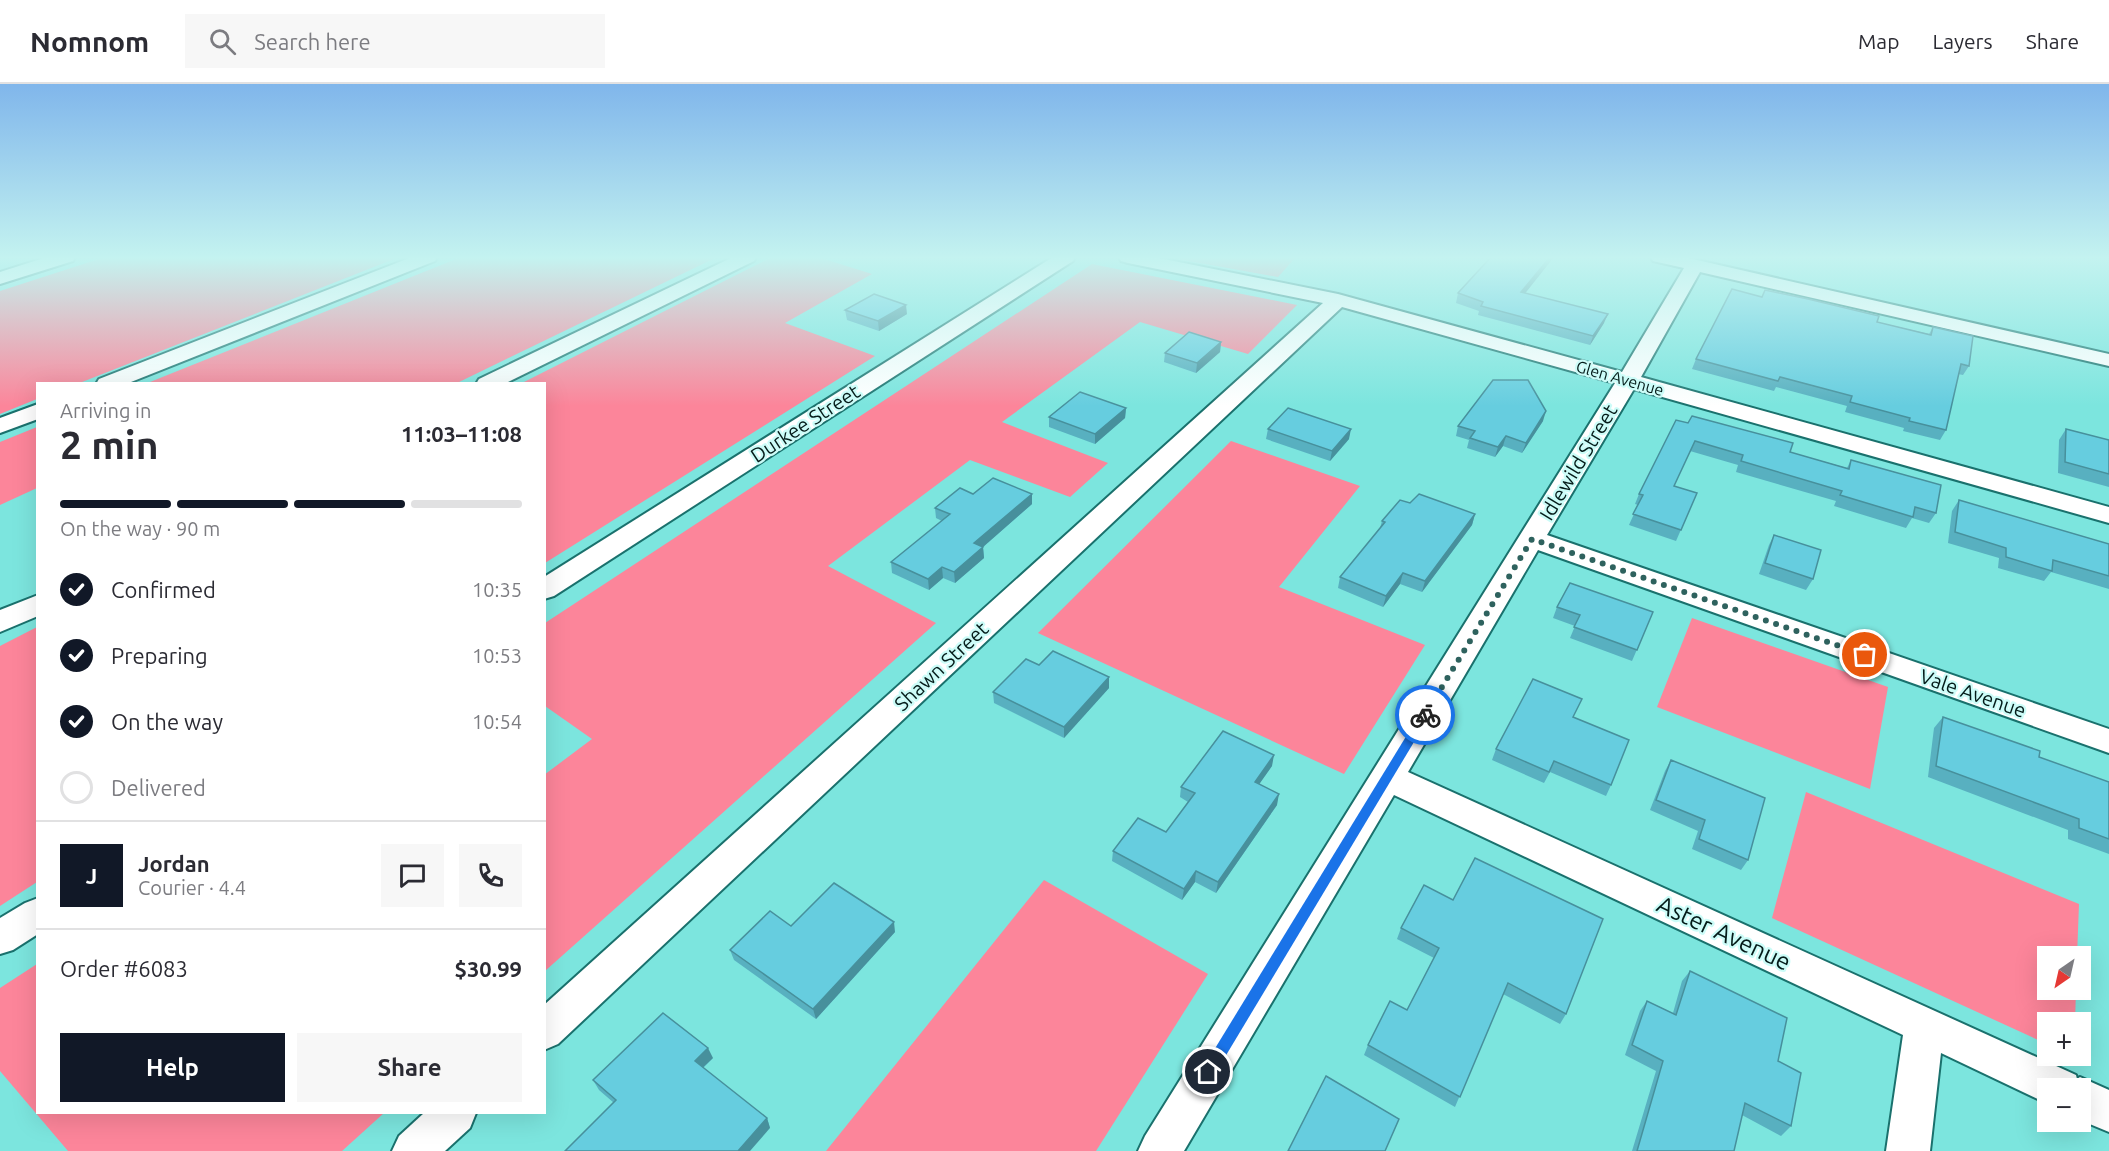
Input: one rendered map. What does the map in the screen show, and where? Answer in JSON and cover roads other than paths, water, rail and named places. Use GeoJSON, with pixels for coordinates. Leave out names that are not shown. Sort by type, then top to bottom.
{"type":"FeatureCollection","features":[{"type":"Feature","properties":{"kind":"street"},"geometry":{"type":"LineString","coordinates":[[111,382],[302,307]]}},
{"type":"Feature","properties":{"kind":"street"},"geometry":{"type":"LineString","coordinates":[[491,382],[645,307]]}},
{"type":"Feature","properties":{"kind":"street","name":"Durkee Street"},"geometry":{"type":"LineString","coordinates":[[546,589],[988,307]]}},
{"type":"Feature","properties":{"kind":"street","name":"Shawn Street"},"geometry":{"type":"LineString","coordinates":[[546,1029],[1331,307]]}},
{"type":"Feature","properties":{"kind":"street","name":"Glen Avenue"},"geometry":{"type":"LineString","coordinates":[[1367,307],[2109,515]]}},
{"type":"Feature","properties":{"kind":"street","name":"Idlewild Street"},"geometry":{"type":"LineString","coordinates":[[1160,1151],[1671,307]]}},
{"type":"Feature","properties":{"kind":"street"},"geometry":{"type":"LineString","coordinates":[[1877,307],[2109,360]]}},
{"type":"Feature","properties":{"kind":"street"},"geometry":{"type":"LineString","coordinates":[[0,426],[36,412]]}},
{"type":"Feature","properties":{"kind":"street","name":"Vale Avenue"},"geometry":{"type":"LineString","coordinates":[[1532,539],[2109,741]]}},
{"type":"Feature","properties":{"kind":"street"},"geometry":{"type":"LineString","coordinates":[[0,622],[36,605]]}},
{"type":"Feature","properties":{"kind":"street","name":"Aster Avenue"},"geometry":{"type":"LineString","coordinates":[[1387,777],[2037,1078]]}},
{"type":"Feature","properties":{"kind":"street"},"geometry":{"type":"LineString","coordinates":[[0,938],[36,915]]}},
{"type":"Feature","properties":{"kind":"street"},"geometry":{"type":"LineString","coordinates":[[1908,1151],[1924,1026]]}},
{"type":"Feature","properties":{"kind":"street"},"geometry":{"type":"LineString","coordinates":[[2091,1103],[2109,1111]]}},
{"type":"Feature","properties":{"kind":"street"},"geometry":{"type":"LineString","coordinates":[[414,1151],[454,1114]]}}]}
